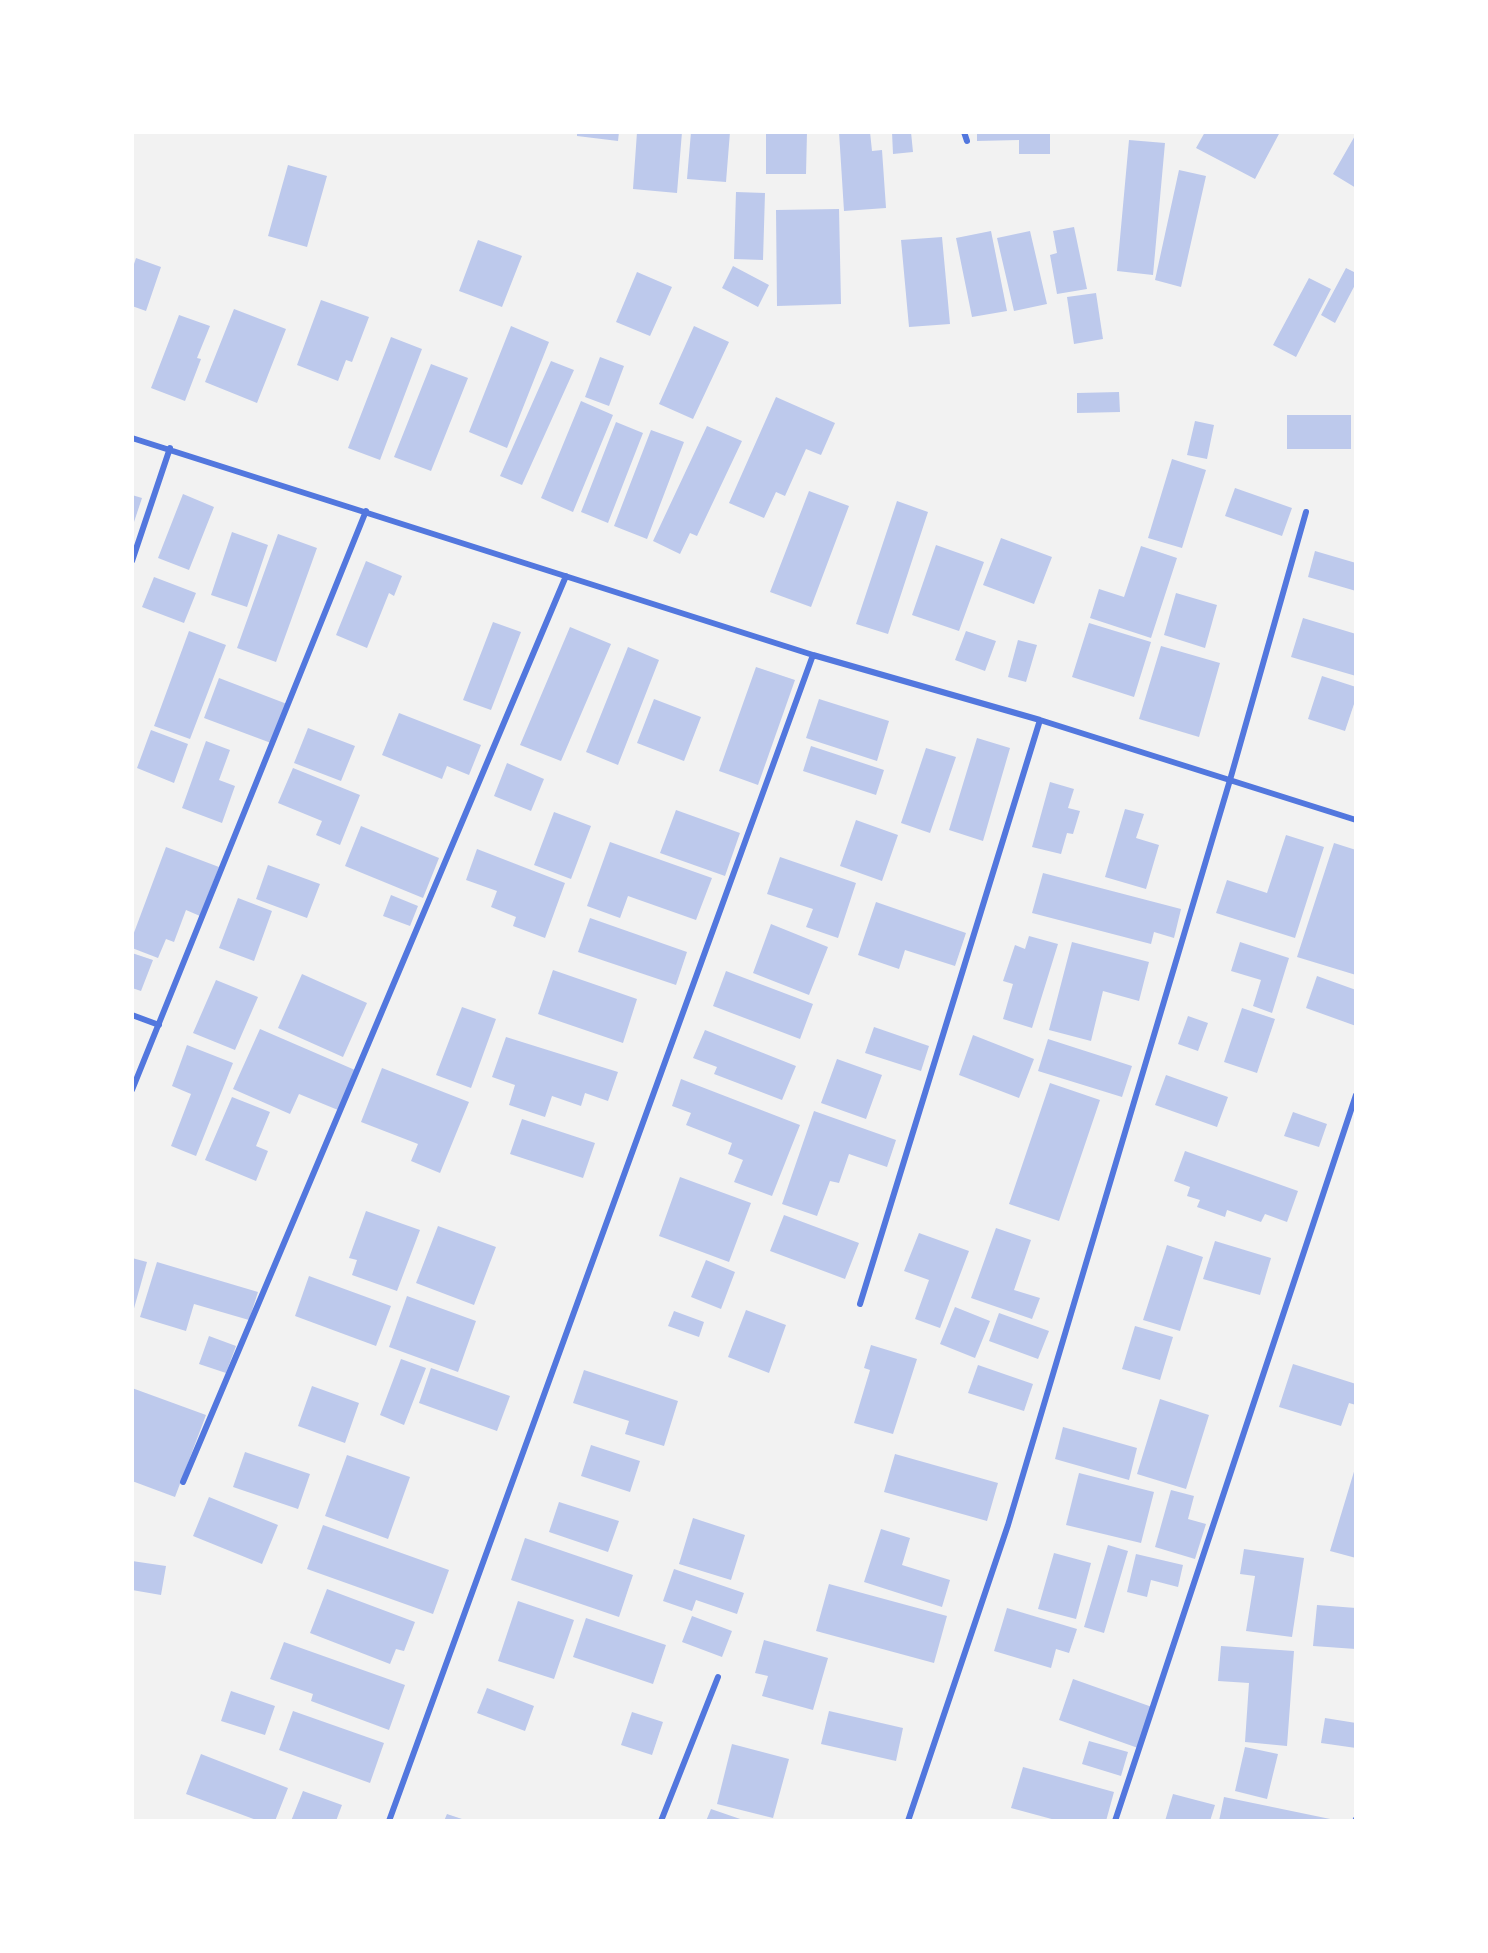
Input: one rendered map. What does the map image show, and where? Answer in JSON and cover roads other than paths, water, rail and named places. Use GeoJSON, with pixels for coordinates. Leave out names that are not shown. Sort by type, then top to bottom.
{"type":"FeatureCollection","features":[{"type":"Feature","properties":{"kind":"street"},"geometry":{"type":"LineString","coordinates":[[964,132],[967,141]]}},
{"type":"Feature","properties":{"kind":"street"},"geometry":{"type":"LineString","coordinates":[[132,438],[170,448],[813,655],[1040,720],[1356,820]]}},
{"type":"Feature","properties":{"kind":"street"},"geometry":{"type":"LineString","coordinates":[[132,561],[170,448]]}},
{"type":"Feature","properties":{"kind":"street"},"geometry":{"type":"LineString","coordinates":[[132,1090],[366,511]]}},
{"type":"Feature","properties":{"kind":"street"},"geometry":{"type":"LineString","coordinates":[[908,1821],[1008,1525],[1230,780],[1306,512]]}},
{"type":"Feature","properties":{"kind":"street"},"geometry":{"type":"LineString","coordinates":[[183,1482],[566,576]]}},
{"type":"Feature","properties":{"kind":"street"},"geometry":{"type":"LineString","coordinates":[[388,1821],[813,655]]}},
{"type":"Feature","properties":{"kind":"street"},"geometry":{"type":"LineString","coordinates":[[860,1304],[1040,720]]}},
{"type":"Feature","properties":{"kind":"street"},"geometry":{"type":"LineString","coordinates":[[132,1015],[159,1025]]}},
{"type":"Feature","properties":{"kind":"street"},"geometry":{"type":"LineString","coordinates":[[1115,1821],[1356,1095]]}},
{"type":"Feature","properties":{"kind":"street"},"geometry":{"type":"LineString","coordinates":[[661,1821],[718,1677]]}}]}
